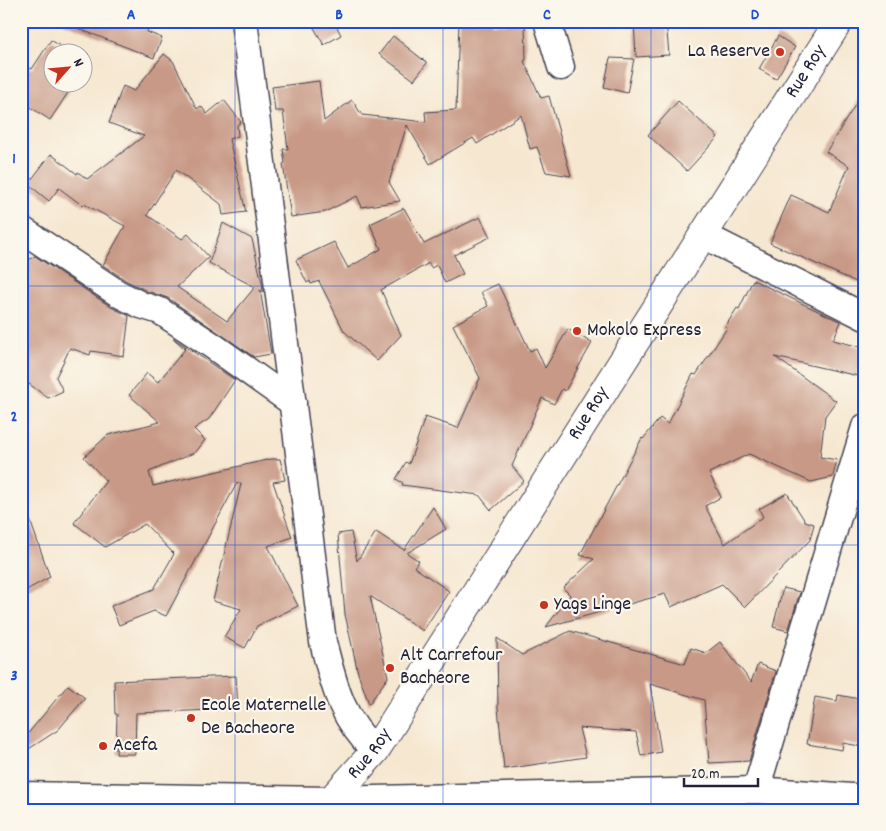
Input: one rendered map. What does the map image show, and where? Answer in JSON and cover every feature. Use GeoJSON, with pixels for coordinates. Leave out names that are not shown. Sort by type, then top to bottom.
{"type":"FeatureCollection","features":[{"type":"Feature","properties":{"kind":"main road","name":"Rue Roy"},"geometry":{"type":"LineString","coordinates":[[326,805],[375,752],[838,21]]}},
{"type":"Feature","properties":{"kind":"street"},"geometry":{"type":"LineString","coordinates":[[244,21],[323,642],[337,696],[350,721],[375,752]]}},
{"type":"Feature","properties":{"kind":"street"},"geometry":{"type":"LineString","coordinates":[[548,21],[561,67]]}},
{"type":"Feature","properties":{"kind":"street"},"geometry":{"type":"LineString","coordinates":[[21,229],[120,294],[142,305],[160,311],[293,403]]}},
{"type":"Feature","properties":{"kind":"street"},"geometry":{"type":"LineString","coordinates":[[703,235],[865,317]]}},
{"type":"Feature","properties":{"kind":"street"},"geometry":{"type":"LineString","coordinates":[[756,790],[865,427]]}},
{"type":"Feature","properties":{"kind":"street"},"geometry":{"type":"LineString","coordinates":[[21,795],[326,805],[756,790],[865,798]]}},
{"type":"Feature","properties":{"kind":"building"},"geometry":{"type":"Polygon","coordinates":[[[64,21],[151,21],[147,32],[162,38],[154,58],[64,23],[64,21]]]}},
{"type":"Feature","properties":{"kind":"building"},"geometry":{"type":"Polygon","coordinates":[[[310,21],[334,21],[341,35],[324,45],[310,21]]]}},
{"type":"Feature","properties":{"kind":"building"},"geometry":{"type":"Polygon","coordinates":[[[459,21],[493,21],[492,24],[525,24],[526,60],[524,61],[541,98],[549,96],[571,176],[546,172],[537,147],[530,149],[521,115],[477,144],[473,138],[430,164],[407,125],[389,182],[400,201],[362,207],[357,196],[325,212],[291,217],[283,164],[285,163],[283,149],[288,149],[283,111],[275,111],[272,87],[319,81],[324,121],[352,100],[362,115],[426,122],[425,112],[456,110],[459,21]]]}},
{"type":"Feature","properties":{"kind":"building"},"geometry":{"type":"Polygon","coordinates":[[[634,21],[666,21],[669,55],[636,57],[634,21]]]}},
{"type":"Feature","properties":{"kind":"building"},"geometry":{"type":"Polygon","coordinates":[[[393,36],[427,63],[414,80],[379,54],[393,36]]]}},
{"type":"Feature","properties":{"kind":"building"},"geometry":{"type":"Polygon","coordinates":[[[778,36],[795,47],[776,79],[759,69],[778,36]]]}},
{"type":"Feature","properties":{"kind":"building"},"geometry":{"type":"Polygon","coordinates":[[[42,54],[42,92],[68,92],[50,120],[21,101],[21,64],[32,69],[42,54]]]}},
{"type":"Feature","properties":{"kind":"building"},"geometry":{"type":"Polygon","coordinates":[[[164,54],[173,61],[197,109],[201,106],[207,114],[224,100],[241,122],[237,125],[238,136],[229,139],[246,212],[223,215],[221,204],[176,170],[147,215],[182,239],[188,234],[209,257],[177,287],[227,321],[255,287],[209,263],[223,223],[252,239],[262,283],[263,292],[260,290],[271,354],[254,357],[168,298],[147,291],[127,281],[103,265],[125,226],[84,204],[83,206],[59,188],[49,201],[28,184],[51,154],[77,174],[78,172],[87,179],[144,136],[109,123],[123,86],[134,91],[164,54]]]}},
{"type":"Feature","properties":{"kind":"building"},"geometry":{"type":"Polygon","coordinates":[[[610,58],[634,59],[627,93],[604,87],[610,58]]]}},
{"type":"Feature","properties":{"kind":"building"},"geometry":{"type":"Polygon","coordinates":[[[865,89],[865,286],[770,243],[791,195],[829,212],[849,166],[826,152],[865,89]]]}},
{"type":"Feature","properties":{"kind":"building"},"geometry":{"type":"Polygon","coordinates":[[[678,101],[718,137],[687,171],[648,135],[678,101]]]}},
{"type":"Feature","properties":{"kind":"building"},"geometry":{"type":"Polygon","coordinates":[[[404,208],[424,244],[480,217],[490,237],[454,255],[463,274],[445,283],[437,265],[431,268],[429,263],[381,290],[401,335],[377,361],[344,331],[319,281],[311,284],[310,281],[307,283],[296,260],[334,242],[348,268],[381,249],[370,224],[404,208]]]}},
{"type":"Feature","properties":{"kind":"building"},"geometry":{"type":"Polygon","coordinates":[[[35,256],[111,307],[129,316],[124,356],[91,351],[90,355],[70,348],[56,377],[63,391],[48,398],[21,378],[21,264],[35,256]]]}},
{"type":"Feature","properties":{"kind":"building"},"geometry":{"type":"Polygon","coordinates":[[[753,280],[841,322],[833,340],[864,348],[858,376],[775,357],[836,401],[825,416],[820,457],[837,460],[833,477],[811,482],[749,454],[709,473],[721,497],[705,506],[725,544],[763,517],[759,509],[787,493],[805,521],[814,524],[810,540],[745,607],[722,584],[671,607],[665,594],[546,627],[570,595],[563,588],[594,559],[580,555],[642,438],[660,418],[668,424],[693,374],[696,375],[727,328],[725,327],[737,308],[739,309],[753,280]]]}},
{"type":"Feature","properties":{"kind":"building"},"geometry":{"type":"Polygon","coordinates":[[[498,284],[530,351],[536,348],[545,368],[568,329],[592,343],[565,391],[562,389],[554,404],[542,398],[512,466],[524,481],[491,510],[479,495],[402,485],[403,483],[396,479],[406,462],[409,464],[425,417],[458,428],[480,378],[453,325],[488,306],[481,292],[498,284]]]}},
{"type":"Feature","properties":{"kind":"building"},"geometry":{"type":"Polygon","coordinates":[[[173,338],[235,380],[209,419],[194,429],[205,440],[196,452],[149,472],[153,486],[271,459],[280,459],[285,480],[273,482],[292,537],[268,546],[298,606],[257,626],[245,648],[224,637],[241,609],[213,601],[241,484],[237,483],[166,616],[154,611],[119,625],[111,606],[154,589],[174,554],[145,524],[105,547],[74,523],[106,481],[84,457],[108,435],[160,422],[129,395],[147,373],[158,382],[185,349],[173,338]]]}},
{"type":"Feature","properties":{"kind":"building"},"geometry":{"type":"Polygon","coordinates":[[[24,503],[50,577],[21,593],[21,504],[24,503]]]}},
{"type":"Feature","properties":{"kind":"building"},"geometry":{"type":"Polygon","coordinates":[[[433,507],[446,529],[407,553],[419,561],[414,567],[449,591],[423,631],[370,596],[388,677],[369,704],[358,673],[345,614],[338,534],[351,532],[357,561],[376,532],[404,550],[433,507]]]}},
{"type":"Feature","properties":{"kind":"building"},"geometry":{"type":"Polygon","coordinates":[[[783,588],[800,592],[788,631],[773,627],[783,588]]]}},
{"type":"Feature","properties":{"kind":"building"},"geometry":{"type":"Polygon","coordinates":[[[570,631],[685,664],[691,648],[706,653],[720,642],[751,682],[758,664],[776,671],[749,761],[709,763],[704,700],[650,684],[661,752],[641,756],[636,732],[579,728],[586,757],[504,769],[498,708],[497,638],[522,655],[570,631]]]}},
{"type":"Feature","properties":{"kind":"building"},"geometry":{"type":"Polygon","coordinates":[[[236,676],[238,709],[136,713],[135,754],[116,754],[117,714],[115,714],[114,681],[236,676]]]}},
{"type":"Feature","properties":{"kind":"building"},"geometry":{"type":"Polygon","coordinates":[[[68,685],[85,698],[58,730],[21,754],[21,742],[68,685]]]}},
{"type":"Feature","properties":{"kind":"building"},"geometry":{"type":"Polygon","coordinates":[[[838,695],[865,700],[865,747],[843,743],[842,750],[807,744],[815,697],[837,701],[838,695]]]}},
{"type":"Feature","properties":{"kind":"place","name":"La Reserve"},"geometry":{"type":"Point","coordinates":[780,52]}},
{"type":"Feature","properties":{"kind":"place","name":"Mokolo Express"},"geometry":{"type":"Point","coordinates":[577,331]}},
{"type":"Feature","properties":{"kind":"place","name":"Yags Linge"},"geometry":{"type":"Point","coordinates":[544,605]}},
{"type":"Feature","properties":{"kind":"place","name":"Alt Carrefour Bacheore"},"geometry":{"type":"Point","coordinates":[390,668]}},
{"type":"Feature","properties":{"kind":"place","name":"Ecole Maternelle De Bacheore"},"geometry":{"type":"Point","coordinates":[191,718]}},
{"type":"Feature","properties":{"kind":"place","name":"Acefa"},"geometry":{"type":"Point","coordinates":[103,746]}}]}
